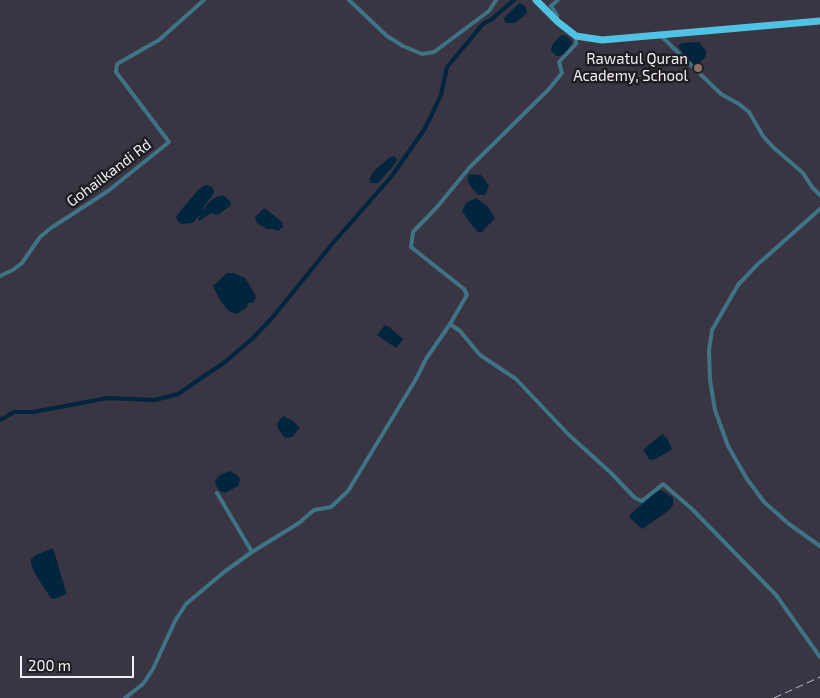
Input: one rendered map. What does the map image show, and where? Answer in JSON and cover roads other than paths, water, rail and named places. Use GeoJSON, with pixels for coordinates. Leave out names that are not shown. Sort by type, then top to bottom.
{"type":"FeatureCollection","features":[{"type":"Feature","properties":{"kind":"highway"},"geometry":{"type":"LineString","coordinates":[[536,0],[558,22],[576,36],[602,40],[820,21]]}},
{"type":"Feature","properties":{"kind":"street","name":"Gohailkandi Rd"},"geometry":{"type":"LineString","coordinates":[[0,276],[22,263],[40,237],[50,228],[108,191],[169,142],[116,72],[118,64],[158,40],[204,0]]}},
{"type":"Feature","properties":{"kind":"street"},"geometry":{"type":"LineString","coordinates":[[349,0],[388,36],[402,46],[422,54],[434,52],[489,11],[496,0]]}},
{"type":"Feature","properties":{"kind":"street"},"geometry":{"type":"LineString","coordinates":[[558,0],[551,6],[557,15],[558,22]]}},
{"type":"Feature","properties":{"kind":"street"},"geometry":{"type":"LineString","coordinates":[[660,35],[721,94],[749,112],[773,147],[803,173],[820,195]]}},
{"type":"Feature","properties":{"kind":"street"},"geometry":{"type":"LineString","coordinates":[[125,698],[143,684],[154,669],[175,621],[186,604],[224,572],[252,552],[299,523],[314,510],[331,507],[348,491],[467,293],[411,247],[413,232],[437,207],[470,167],[554,83],[562,73],[559,62],[576,44],[576,36]]}},
{"type":"Feature","properties":{"kind":"street"},"geometry":{"type":"LineString","coordinates":[[820,209],[757,265],[738,285],[712,330],[709,350],[710,380],[715,410],[728,446],[747,479],[764,502],[789,524],[820,546]]}},
{"type":"Feature","properties":{"kind":"street"},"geometry":{"type":"LineString","coordinates":[[450,324],[460,332],[480,355],[516,379],[569,435],[610,472],[635,498],[642,501],[663,484],[692,509],[776,595],[820,657]]}},
{"type":"Feature","properties":{"kind":"street"},"geometry":{"type":"LineString","coordinates":[[217,493],[252,552]]}},
{"type":"Feature","properties":{"kind":"water"},"geometry":{"type":"Polygon","coordinates":[[[519,3],[525,6],[527,13],[516,22],[506,23],[505,17],[519,3]]]}},
{"type":"Feature","properties":{"kind":"water"},"geometry":{"type":"Polygon","coordinates":[[[563,35],[567,36],[572,42],[567,51],[557,56],[551,51],[552,45],[563,35]]]}},
{"type":"Feature","properties":{"kind":"water"},"geometry":{"type":"Polygon","coordinates":[[[699,42],[706,51],[706,56],[698,64],[693,64],[678,46],[682,43],[699,42]]]}},
{"type":"Feature","properties":{"kind":"water"},"geometry":{"type":"Polygon","coordinates":[[[394,156],[397,160],[395,164],[378,183],[371,183],[369,179],[374,171],[394,156]]]}},
{"type":"Feature","properties":{"kind":"water"},"geometry":{"type":"Polygon","coordinates":[[[470,174],[481,175],[485,180],[489,186],[485,195],[478,195],[471,187],[468,181],[470,174]]]}},
{"type":"Feature","properties":{"kind":"water"},"geometry":{"type":"Polygon","coordinates":[[[206,185],[212,187],[214,191],[204,206],[202,213],[192,223],[181,224],[178,222],[176,217],[181,210],[199,189],[206,185]]]}},
{"type":"Feature","properties":{"kind":"water"},"geometry":{"type":"Polygon","coordinates":[[[223,195],[230,201],[231,205],[218,215],[211,213],[199,221],[198,219],[208,203],[216,197],[223,195]]]}},
{"type":"Feature","properties":{"kind":"water"},"geometry":{"type":"Polygon","coordinates":[[[476,198],[487,206],[495,218],[482,232],[478,232],[474,228],[462,211],[466,203],[476,198]]]}},
{"type":"Feature","properties":{"kind":"water"},"geometry":{"type":"Polygon","coordinates":[[[263,209],[266,209],[282,222],[283,227],[278,231],[267,229],[257,223],[255,217],[263,209]]]}},
{"type":"Feature","properties":{"kind":"water"},"geometry":{"type":"Polygon","coordinates":[[[227,273],[233,273],[245,278],[256,296],[254,302],[248,303],[247,307],[237,314],[229,311],[221,302],[213,286],[227,273]]]}},
{"type":"Feature","properties":{"kind":"water"},"geometry":{"type":"Polygon","coordinates":[[[385,325],[403,339],[396,348],[377,335],[385,325]]]}},
{"type":"Feature","properties":{"kind":"water"},"geometry":{"type":"Polygon","coordinates":[[[283,416],[293,421],[300,428],[292,437],[286,438],[283,436],[277,426],[283,416]]]}},
{"type":"Feature","properties":{"kind":"water"},"geometry":{"type":"Polygon","coordinates":[[[662,434],[667,438],[672,449],[656,459],[650,460],[643,450],[662,434]]]}},
{"type":"Feature","properties":{"kind":"water"},"geometry":{"type":"Polygon","coordinates":[[[230,471],[240,479],[238,486],[225,493],[220,491],[215,481],[220,475],[230,471]]]}},
{"type":"Feature","properties":{"kind":"water"},"geometry":{"type":"Polygon","coordinates":[[[661,490],[673,498],[673,505],[668,511],[642,529],[630,518],[630,515],[652,495],[661,490]]]}},
{"type":"Feature","properties":{"kind":"water"},"geometry":{"type":"Polygon","coordinates":[[[53,548],[66,592],[66,594],[55,599],[51,598],[35,574],[31,563],[31,559],[36,555],[53,548]]]}},
{"type":"Feature","properties":{"kind":"waterway"},"geometry":{"type":"LineString","coordinates":[[0,420],[14,412],[33,412],[108,398],[155,400],[178,394],[225,362],[253,338],[272,318],[333,243],[391,177],[424,130],[441,95],[447,67],[483,24],[492,19],[514,0]]}},
{"type":"Feature","properties":{"kind":"railway"},"geometry":{"type":"LineString","coordinates":[[774,698],[820,677]]}},
{"type":"Feature","properties":{"kind":"place","name":"Rawatul Quran Academy, School"},"geometry":{"type":"Point","coordinates":[698,68]}}]}
